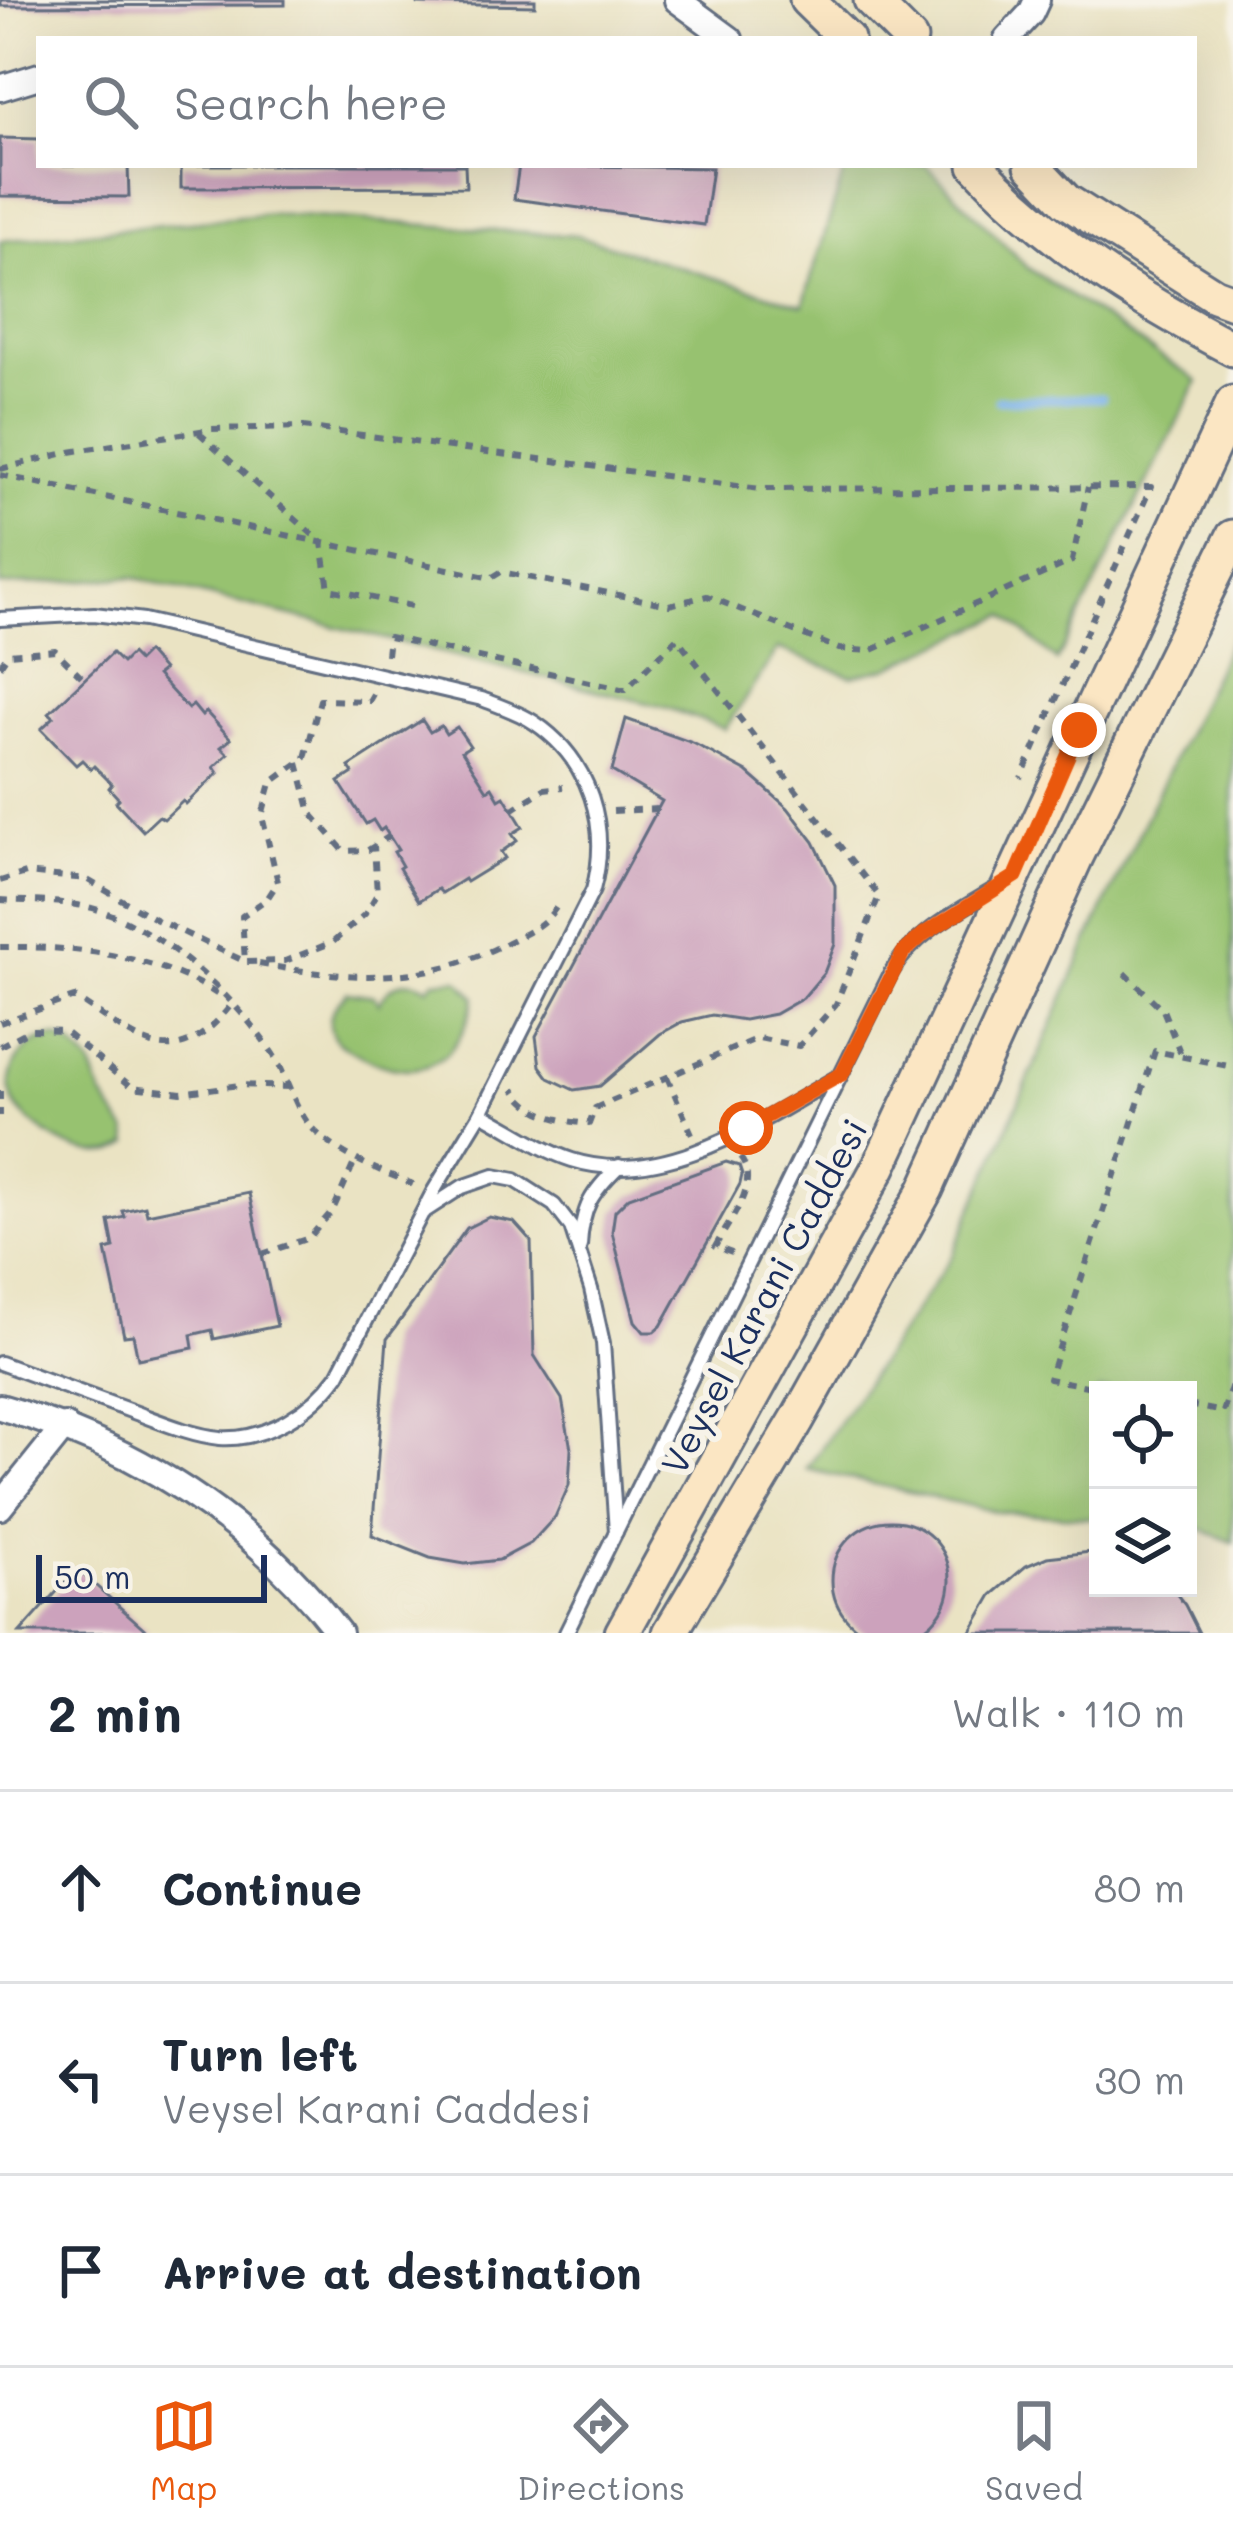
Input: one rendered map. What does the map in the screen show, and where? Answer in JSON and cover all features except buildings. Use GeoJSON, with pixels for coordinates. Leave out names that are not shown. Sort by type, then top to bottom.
{"type":"FeatureCollection","features":[{"type":"Feature","properties":{"kind":"street"},"geometry":{"type":"LineString","coordinates":[[807,0],[844,36]]}},
{"type":"Feature","properties":{"kind":"street"},"geometry":{"type":"LineString","coordinates":[[871,0],[907,36]]}},
{"type":"Feature","properties":{"kind":"street"},"geometry":{"type":"LineString","coordinates":[[1010,36],[1037,0]]}},
{"type":"Feature","properties":{"kind":"street"},"geometry":{"type":"LineString","coordinates":[[689,2],[727,36]]}},
{"type":"Feature","properties":{"kind":"street"},"geometry":{"type":"LineString","coordinates":[[0,76],[36,76]]}},
{"type":"Feature","properties":{"kind":"street"},"geometry":{"type":"LineString","coordinates":[[0,88],[36,77]]}},
{"type":"Feature","properties":{"kind":"street"},"geometry":{"type":"LineString","coordinates":[[979,168],[1058,244],[1156,309],[1233,349]]}},
{"type":"Feature","properties":{"kind":"street"},"geometry":{"type":"LineString","coordinates":[[1035,168],[1066,200],[1214,295],[1233,302]]}},
{"type":"Feature","properties":{"kind":"street","name":"Veysel Karani Caddesi"},"geometry":{"type":"LineString","coordinates":[[622,1633],[879,1167],[1233,403]]}},
{"type":"Feature","properties":{"kind":"street"},"geometry":{"type":"LineString","coordinates":[[670,1633],[797,1420],[926,1189],[1076,857],[1228,558]]}},
{"type":"Feature","properties":{"kind":"street"},"geometry":{"type":"LineString","coordinates":[[0,1407],[65,1426],[134,1459],[247,1532],[304,1588],[339,1633]]}},
{"type":"Feature","properties":{"kind":"street"},"geometry":{"type":"LineString","coordinates":[[0,1507],[65,1426]]}},
{"type":"Feature","properties":{"kind":"lane"},"geometry":{"type":"LineString","coordinates":[[0,620],[94,614],[144,620],[482,699],[533,721],[558,742],[589,783],[602,857],[593,890],[481,1113],[322,1397],[274,1426],[246,1436],[220,1438],[181,1429],[0,1363]]}},
{"type":"Feature","properties":{"kind":"lane"},"geometry":{"type":"LineString","coordinates":[[566,1633],[903,953],[924,934],[1016,876]]}},
{"type":"Feature","properties":{"kind":"lane"},"geometry":{"type":"LineString","coordinates":[[481,1113],[572,1160],[639,1165],[698,1149],[746,1128],[842,1074]]}},
{"type":"Feature","properties":{"kind":"lane"},"geometry":{"type":"LineString","coordinates":[[580,1254],[582,1214],[599,1185],[620,1165]]}},
{"type":"Feature","properties":{"kind":"lane"},"geometry":{"type":"LineString","coordinates":[[424,1211],[462,1187],[494,1176],[515,1180],[554,1205],[571,1227],[603,1343],[616,1533]]}},
{"type":"Feature","properties":{"kind":"path"},"geometry":{"type":"LineString","coordinates":[[0,472],[70,452],[197,431],[303,427],[760,489],[1151,487],[1013,796]]}},
{"type":"Feature","properties":{"kind":"path"},"geometry":{"type":"LineString","coordinates":[[197,431],[322,543],[329,589],[412,606]]}},
{"type":"Feature","properties":{"kind":"path"},"geometry":{"type":"LineString","coordinates":[[0,472],[491,578],[501,572],[669,605],[707,596],[838,650],[869,651],[1072,561],[1088,488]]}},
{"type":"Feature","properties":{"kind":"path"},"geometry":{"type":"LineString","coordinates":[[0,666],[8,654],[55,650],[85,679]]}},
{"type":"Feature","properties":{"kind":"path"},"geometry":{"type":"LineString","coordinates":[[298,763],[311,813],[344,851],[368,850],[390,836]]}},
{"type":"Feature","properties":{"kind":"path"},"geometry":{"type":"LineString","coordinates":[[512,810],[544,790],[566,787],[582,813],[658,809]]}},
{"type":"Feature","properties":{"kind":"path"},"geometry":{"type":"LineString","coordinates":[[244,962],[285,961],[317,949],[333,942],[365,914],[377,894],[374,846]]}},
{"type":"Feature","properties":{"kind":"path"},"geometry":{"type":"LineString","coordinates":[[0,881],[26,873],[86,879],[244,962],[335,978],[409,974],[472,962],[548,922],[569,887]]}},
{"type":"Feature","properties":{"kind":"path"},"geometry":{"type":"LineString","coordinates":[[0,900],[75,905],[108,913],[162,941],[231,1004],[272,1052],[312,1129],[356,1160],[434,1192]]}},
{"type":"Feature","properties":{"kind":"path"},"geometry":{"type":"LineString","coordinates":[[0,947],[115,957],[171,971],[231,1004]]}},
{"type":"Feature","properties":{"kind":"path"},"geometry":{"type":"LineString","coordinates":[[1125,973],[1163,1010],[1182,1057]]}},
{"type":"Feature","properties":{"kind":"path"},"geometry":{"type":"LineString","coordinates":[[0,1022],[74,997],[133,1039],[170,1048],[211,1031],[231,1004]]}},
{"type":"Feature","properties":{"kind":"path"},"geometry":{"type":"LineString","coordinates":[[0,1046],[30,1030],[64,1031],[132,1087],[181,1093],[239,1085],[290,1087]]}},
{"type":"Feature","properties":{"kind":"path"},"geometry":{"type":"LineString","coordinates":[[1089,1386],[1049,1379],[1154,1051],[1233,1067]]}},
{"type":"Feature","properties":{"kind":"path"},"geometry":{"type":"LineString","coordinates":[[667,1077],[705,1164],[733,1153],[749,1167],[750,1181],[715,1247],[750,1260]]}},
{"type":"Feature","properties":{"kind":"path"},"geometry":{"type":"LineString","coordinates":[[0,1091],[0,1116]]}},
{"type":"Feature","properties":{"kind":"path"},"geometry":{"type":"LineString","coordinates":[[262,1254],[309,1238],[333,1210],[356,1160]]}},
{"type":"Feature","properties":{"kind":"path"},"geometry":{"type":"LineString","coordinates":[[1197,1408],[1222,1412],[1233,1381]]}},
{"type":"Feature","properties":{"kind":"green space"},"geometry":{"type":"Polygon","coordinates":[[[845,168],[929,168],[1028,268],[1198,381],[1057,661],[1005,615],[887,668],[851,676],[778,649],[725,729],[668,708],[132,577],[0,586],[0,241],[272,214],[579,236],[803,305],[845,168]]]}},
{"type":"Feature","properties":{"kind":"green space"},"geometry":{"type":"Polygon","coordinates":[[[1233,634],[1233,1542],[1197,1528],[1197,1381],[1089,1381],[1089,1517],[998,1512],[807,1469],[952,1256],[1092,932],[1233,634]]]}},
{"type":"Feature","properties":{"kind":"green space"},"geometry":{"type":"Polygon","coordinates":[[[458,979],[475,997],[459,1038],[435,1062],[402,1069],[382,1064],[345,1047],[333,1035],[331,1014],[347,992],[374,996],[379,1003],[400,983],[428,988],[434,981],[458,979]]]}},
{"type":"Feature","properties":{"kind":"green space"},"geometry":{"type":"Polygon","coordinates":[[[56,1037],[90,1064],[129,1144],[115,1151],[83,1151],[51,1137],[14,1103],[10,1079],[18,1058],[34,1044],[56,1037]]]}},
{"type":"Feature","properties":{"kind":"waterway"},"geometry":{"type":"LineString","coordinates":[[998,400],[1102,398]]}},
{"type":"Feature","properties":{"kind":"route"},"geometry":{"type":"LineString","coordinates":[[746,1128],[842,1074],[903,953],[924,934],[1016,876],[1079,730]]}}]}
